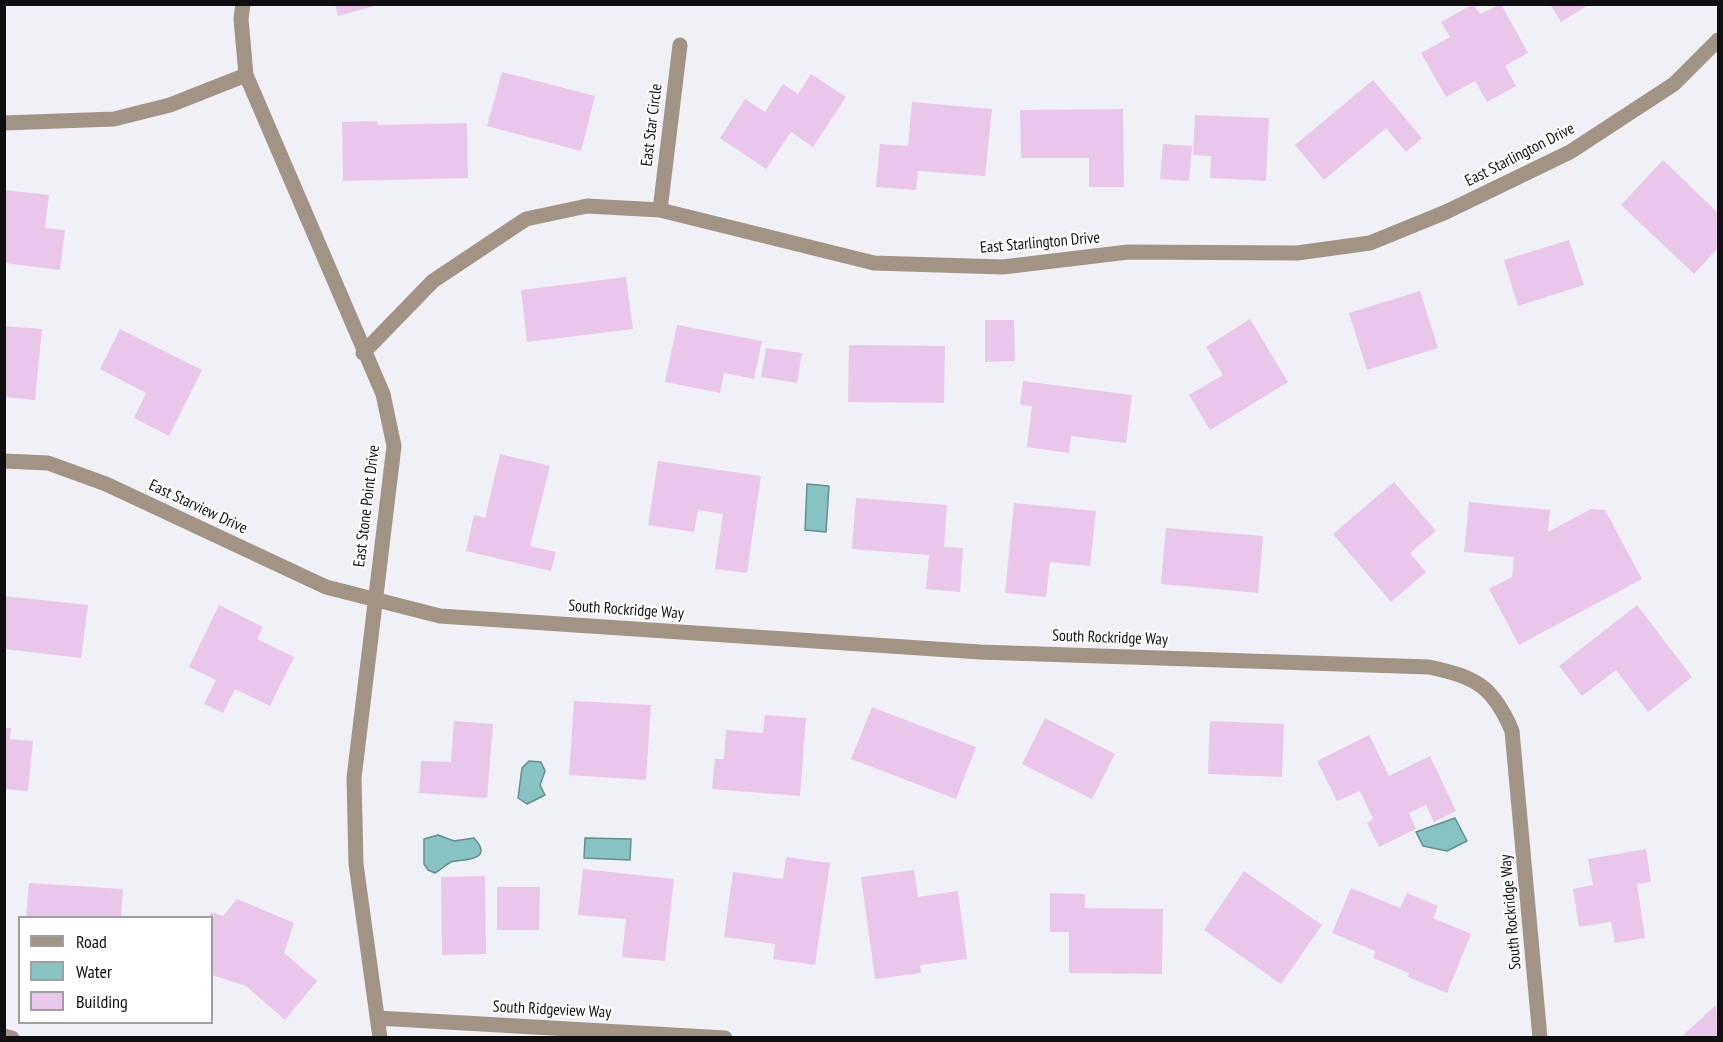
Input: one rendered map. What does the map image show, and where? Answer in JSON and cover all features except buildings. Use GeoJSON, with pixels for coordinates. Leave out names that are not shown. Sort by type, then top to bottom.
{"type":"FeatureCollection","features":[{"type":"Feature","properties":{"kind":"street","name":"East Stone Point Drive"},"geometry":{"type":"LineString","coordinates":[[243,4],[241,19],[246,75],[363,353],[383,394],[394,446],[354,778],[356,864],[380,1038]]}},
{"type":"Feature","properties":{"kind":"street","name":"East Starlington Drive"},"geometry":{"type":"LineString","coordinates":[[363,353],[433,281],[526,219],[587,206],[660,210],[873,263],[1003,267],[1128,252],[1297,253],[1370,243],[1446,212],[1570,152],[1674,84],[1719,40]]}},
{"type":"Feature","properties":{"kind":"street","name":"East Star Circle"},"geometry":{"type":"LineString","coordinates":[[660,210],[680,45]]}},
{"type":"Feature","properties":{"kind":"street"},"geometry":{"type":"LineString","coordinates":[[4,123],[114,119],[170,105],[246,75]]}},
{"type":"Feature","properties":{"kind":"street","name":"East Starview Drive"},"geometry":{"type":"LineString","coordinates":[[4,461],[48,464],[106,484],[326,587],[374,599]]}},
{"type":"Feature","properties":{"kind":"street","name":"South Rockridge Way"},"geometry":{"type":"LineString","coordinates":[[374,599],[440,616],[980,652],[1429,667],[1464,675],[1488,691],[1503,710],[1512,731],[1540,1038]]}},
{"type":"Feature","properties":{"kind":"street","name":"South Ridgeview Way"},"geometry":{"type":"LineString","coordinates":[[377,1018],[725,1038]]}},
{"type":"Feature","properties":{"kind":"street"},"geometry":{"type":"LineString","coordinates":[[4,1036],[12,1038]]}},
{"type":"Feature","properties":{"kind":"water"},"geometry":{"type":"Polygon","coordinates":[[[807,484],[829,486],[826,532],[805,530],[807,484]]]}},
{"type":"Feature","properties":{"kind":"water"},"geometry":{"type":"Polygon","coordinates":[[[529,761],[541,762],[545,771],[540,785],[545,795],[527,804],[518,798],[522,768],[529,761]]]}},
{"type":"Feature","properties":{"kind":"water"},"geometry":{"type":"Polygon","coordinates":[[[1455,818],[1467,841],[1447,851],[1423,846],[1416,832],[1455,818]]]}},
{"type":"Feature","properties":{"kind":"water"},"geometry":{"type":"Polygon","coordinates":[[[438,835],[454,841],[474,838],[481,851],[474,858],[451,862],[435,873],[428,870],[424,864],[424,839],[438,835]]]}},
{"type":"Feature","properties":{"kind":"water"},"geometry":{"type":"Polygon","coordinates":[[[585,838],[631,839],[630,860],[584,858],[585,838]]]}}]}
